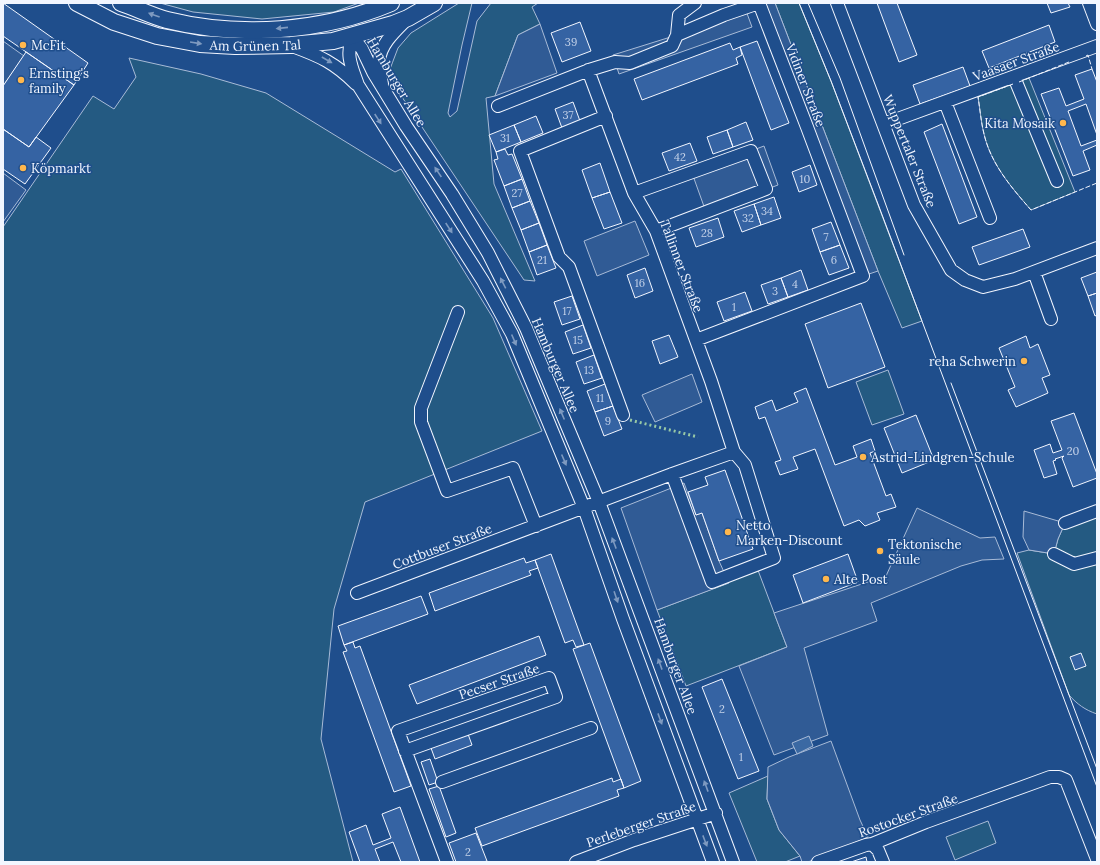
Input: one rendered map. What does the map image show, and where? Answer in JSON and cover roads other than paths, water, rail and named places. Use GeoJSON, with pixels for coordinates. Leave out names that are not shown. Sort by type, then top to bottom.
{"type":"FeatureCollection","features":[{"type":"Feature","properties":{"kind":"main road","name":"Am Grünen Tal"},"geometry":{"type":"LineString","coordinates":[[77,3],[114,22],[157,36],[200,44],[235,46],[291,45],[333,41],[380,28],[408,18],[434,3]]}},
{"type":"Feature","properties":{"kind":"main road","name":"Am Grünen Tal"},"geometry":{"type":"LineString","coordinates":[[121,3],[166,19],[212,28],[269,30],[321,24],[367,13],[391,3]]}},
{"type":"Feature","properties":{"kind":"main road"},"geometry":{"type":"LineString","coordinates":[[321,24],[338,29],[352,36],[357,26],[367,13]]}},
{"type":"Feature","properties":{"kind":"street"},"geometry":{"type":"LineString","coordinates":[[498,106],[588,70],[615,62],[630,63],[672,46],[677,34],[679,15],[694,3]]}},
{"type":"Feature","properties":{"kind":"street","name":"Vidiner Straße"},"geometry":{"type":"LineString","coordinates":[[677,34],[759,3],[863,276],[696,340]]}},
{"type":"Feature","properties":{"kind":"street","name":"Wuppertaler Straße"},"geometry":{"type":"LineString","coordinates":[[837,3],[914,205],[951,270],[964,280],[983,287],[1015,279],[1097,248]]}},
{"type":"Feature","properties":{"kind":"street"},"geometry":{"type":"LineString","coordinates":[[1089,3],[1097,24]]}},
{"type":"Feature","properties":{"kind":"street"},"geometry":{"type":"LineString","coordinates":[[382,87],[379,62],[381,52],[392,34],[408,18]]}},
{"type":"Feature","properties":{"kind":"street","name":"Hamburger Allee"},"geometry":{"type":"LineString","coordinates":[[352,36],[349,48],[349,62],[358,85],[483,281],[512,334],[584,508],[713,862]]}},
{"type":"Feature","properties":{"kind":"street","name":"Hamburger Allee"},"geometry":{"type":"LineString","coordinates":[[352,36],[362,49],[373,72],[406,126],[452,194],[488,253],[526,328],[599,502],[734,862]]}},
{"type":"Feature","properties":{"kind":"street"},"geometry":{"type":"LineString","coordinates":[[291,45],[327,60],[358,85]]}},
{"type":"Feature","properties":{"kind":"street","name":"Vaasaer Straße"},"geometry":{"type":"LineString","coordinates":[[884,124],[1097,46]]}},
{"type":"Feature","properties":{"kind":"street","name":"Tallinner Straße"},"geometry":{"type":"LineString","coordinates":[[588,70],[634,193],[656,231],[696,340],[734,452],[745,465],[774,558],[712,582],[672,474]]}},
{"type":"Feature","properties":{"kind":"street"},"geometry":{"type":"LineString","coordinates":[[1014,76],[1057,181]]}},
{"type":"Feature","properties":{"kind":"street"},"geometry":{"type":"LineString","coordinates":[[945,102],[990,218]]}},
{"type":"Feature","properties":{"kind":"street"},"geometry":{"type":"LineString","coordinates":[[606,116],[520,151],[559,257],[569,267],[623,415]]}},
{"type":"Feature","properties":{"kind":"street"},"geometry":{"type":"LineString","coordinates":[[634,193],[751,151],[766,189],[656,231]]}},
{"type":"Feature","properties":{"kind":"street"},"geometry":{"type":"LineString","coordinates":[[1034,272],[1051,319]]}},
{"type":"Feature","properties":{"kind":"street"},"geometry":{"type":"LineString","coordinates":[[458,312],[421,408],[421,422],[447,491],[513,468],[536,526]]}},
{"type":"Feature","properties":{"kind":"street"},"geometry":{"type":"LineString","coordinates":[[599,502],[734,452]]}},
{"type":"Feature","properties":{"kind":"street","name":"Cottbuser Straße"},"geometry":{"type":"LineString","coordinates":[[357,593],[599,502]]}},
{"type":"Feature","properties":{"kind":"street"},"geometry":{"type":"LineString","coordinates":[[1065,524],[1097,511]]}},
{"type":"Feature","properties":{"kind":"street"},"geometry":{"type":"LineString","coordinates":[[1054,554],[1074,564],[1097,558]]}},
{"type":"Feature","properties":{"kind":"street","name":"Pecser Straße"},"geometry":{"type":"LineString","coordinates":[[405,751],[556,697],[549,678],[398,731],[405,751],[447,862]]}},
{"type":"Feature","properties":{"kind":"street"},"geometry":{"type":"LineString","coordinates":[[442,782],[591,728]]}},
{"type":"Feature","properties":{"kind":"street","name":"Rostocker Straße"},"geometry":{"type":"LineString","coordinates":[[818,862],[872,844],[926,822],[1007,794],[1050,777],[1059,777],[1066,780],[1097,858]]}},
{"type":"Feature","properties":{"kind":"street","name":"Perleberger Straße"},"geometry":{"type":"LineString","coordinates":[[576,862],[634,840],[716,813]]}},
{"type":"Feature","properties":{"kind":"street"},"geometry":{"type":"LineString","coordinates":[[872,844],[878,850],[883,862]]}},
{"type":"Feature","properties":{"kind":"tram line"},"geometry":{"type":"LineString","coordinates":[[799,3],[831,81],[878,204],[1097,787]]}},
{"type":"Feature","properties":{"kind":"tram line"},"geometry":{"type":"LineString","coordinates":[[808,3],[840,78],[904,255]]}},
{"type":"Feature","properties":{"kind":"tram line"},"geometry":{"type":"LineString","coordinates":[[951,383],[1097,769]]}},
{"type":"Feature","properties":{"kind":"place","name":"McFit"},"geometry":{"type":"Point","coordinates":[23,45]}},
{"type":"Feature","properties":{"kind":"place","name":"Ernsting's family"},"geometry":{"type":"Point","coordinates":[21,80]}},
{"type":"Feature","properties":{"kind":"place","name":"Kita Mosaik"},"geometry":{"type":"Point","coordinates":[1063,123]}},
{"type":"Feature","properties":{"kind":"place","name":"Köpmarkt"},"geometry":{"type":"Point","coordinates":[23,168]}},
{"type":"Feature","properties":{"kind":"place","name":"reha Schwerin"},"geometry":{"type":"Point","coordinates":[1024,361]}},
{"type":"Feature","properties":{"kind":"place","name":"Astrid-Lindgren-Schule"},"geometry":{"type":"Point","coordinates":[863,457]}},
{"type":"Feature","properties":{"kind":"place","name":"Netto Marken-Discount"},"geometry":{"type":"Point","coordinates":[728,532]}},
{"type":"Feature","properties":{"kind":"place","name":"Tektonische Säule"},"geometry":{"type":"Point","coordinates":[880,551]}},
{"type":"Feature","properties":{"kind":"place","name":"Alte Post"},"geometry":{"type":"Point","coordinates":[826,579]}}]}
